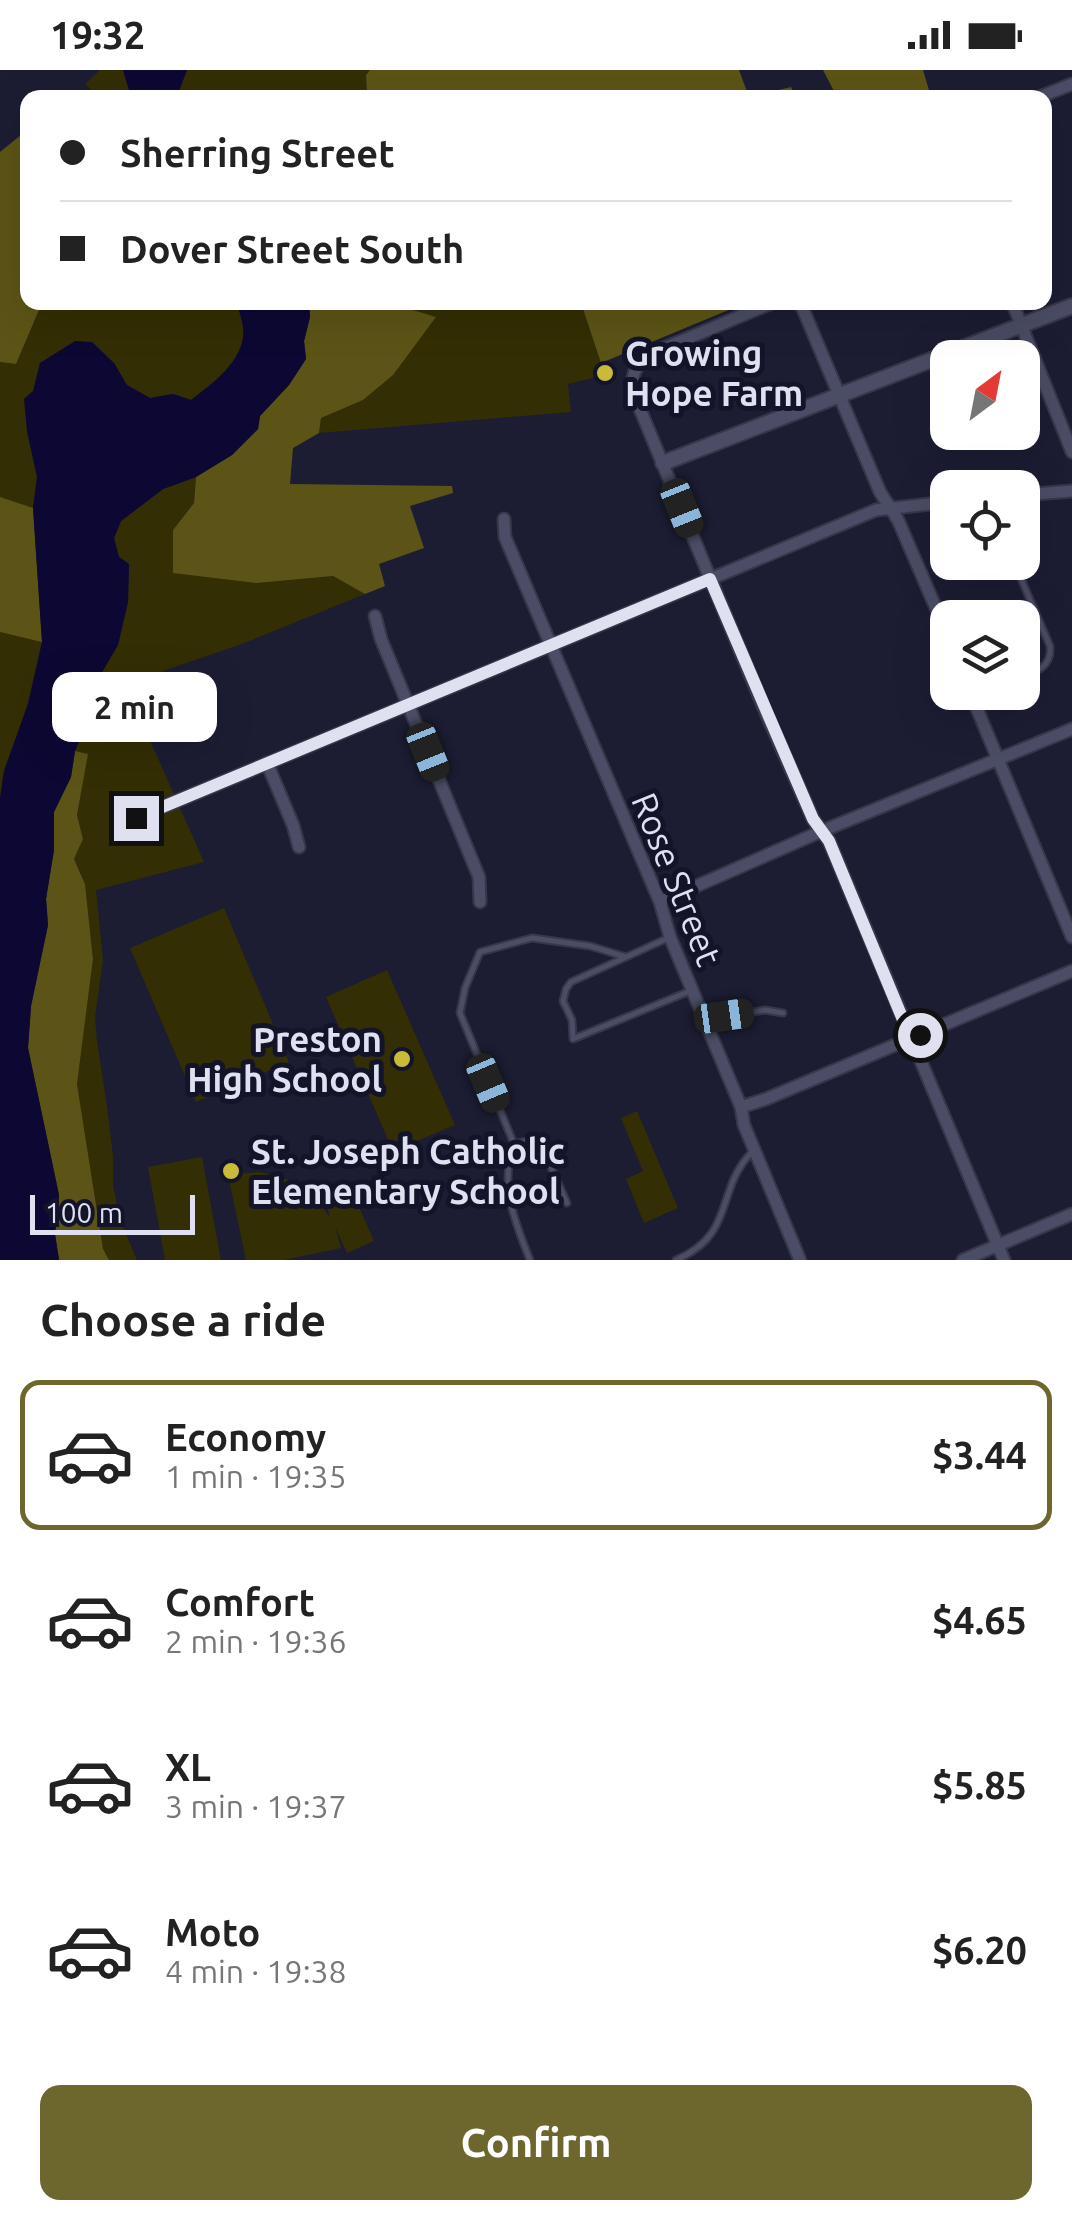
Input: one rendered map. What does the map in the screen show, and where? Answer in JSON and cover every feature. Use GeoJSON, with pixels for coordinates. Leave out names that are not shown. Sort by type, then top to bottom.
{"type":"FeatureCollection","features":[{"type":"Feature","properties":{"kind":"street"},"geometry":{"type":"LineString","coordinates":[[663,462],[1072,306]]}},
{"type":"Feature","properties":{"kind":"street"},"geometry":{"type":"LineString","coordinates":[[755,310],[648,355],[634,372],[631,384],[710,579],[805,802],[829,841],[1004,1260]]}},
{"type":"Feature","properties":{"kind":"street"},"geometry":{"type":"LineString","coordinates":[[803,310],[880,492],[898,520],[932,600]]}},
{"type":"Feature","properties":{"kind":"street"},"geometry":{"type":"LineString","coordinates":[[1015,310],[1072,452]]}},
{"type":"Feature","properties":{"kind":"street"},"geometry":{"type":"LineString","coordinates":[[1040,494],[1072,491]]}},
{"type":"Feature","properties":{"kind":"street"},"geometry":{"type":"LineString","coordinates":[[136,818],[876,510],[930,504]]}},
{"type":"Feature","properties":{"kind":"street","name":"Rose Street"},"geometry":{"type":"LineString","coordinates":[[504,518],[505,536],[660,902],[670,937],[800,1260]]}},
{"type":"Feature","properties":{"kind":"street"},"geometry":{"type":"LineString","coordinates":[[375,616],[380,639],[479,877],[480,902]]}},
{"type":"Feature","properties":{"kind":"street"},"geometry":{"type":"LineString","coordinates":[[979,710],[1072,937]]}},
{"type":"Feature","properties":{"kind":"street"},"geometry":{"type":"LineString","coordinates":[[660,902],[1072,729]]}},
{"type":"Feature","properties":{"kind":"street"},"geometry":{"type":"LineString","coordinates":[[267,763],[299,847]]}},
{"type":"Feature","properties":{"kind":"street"},"geometry":{"type":"LineString","coordinates":[[741,1107],[766,1100],[1072,970]]}},
{"type":"Feature","properties":{"kind":"street"},"geometry":{"type":"LineString","coordinates":[[964,1260],[1072,1214]]}},
{"type":"Feature","properties":{"kind":"lane"},"geometry":{"type":"LineString","coordinates":[[1040,623],[1050,654],[1040,669]]}},
{"type":"Feature","properties":{"kind":"lane"},"geometry":{"type":"LineString","coordinates":[[670,937],[571,982],[563,1001],[572,1020],[573,1039],[692,990]]}},
{"type":"Feature","properties":{"kind":"lane"},"geometry":{"type":"LineString","coordinates":[[530,1260],[507,1182],[514,1144],[460,1013],[465,988],[480,952],[532,938],[590,946],[626,957]]}},
{"type":"Feature","properties":{"kind":"lane"},"geometry":{"type":"LineString","coordinates":[[705,1021],[765,1010],[783,1014]]}},
{"type":"Feature","properties":{"kind":"lane"},"geometry":{"type":"LineString","coordinates":[[514,1144],[532,1140],[542,1147],[567,1204]]}},
{"type":"Feature","properties":{"kind":"lane"},"geometry":{"type":"LineString","coordinates":[[676,1260],[693,1253],[711,1237],[721,1221],[737,1168],[754,1150]]}},
{"type":"Feature","properties":{"kind":"shaded area"},"geometry":{"type":"Polygon","coordinates":[[[100,70],[123,70],[129,90],[91,90],[85,84],[100,70]]]}},
{"type":"Feature","properties":{"kind":"shaded area"},"geometry":{"type":"Polygon","coordinates":[[[123,70],[187,70],[179,90],[129,90],[123,70]]]}},
{"type":"Feature","properties":{"kind":"shaded area"},"geometry":{"type":"Polygon","coordinates":[[[187,70],[370,70],[366,75],[367,90],[179,90],[187,70]]]}},
{"type":"Feature","properties":{"kind":"shaded area"},"geometry":{"type":"Polygon","coordinates":[[[370,70],[739,70],[746,90],[367,90],[366,75],[370,70]]]}},
{"type":"Feature","properties":{"kind":"shaded area"},"geometry":{"type":"Polygon","coordinates":[[[823,70],[923,70],[929,90],[833,90],[823,70]]]}},
{"type":"Feature","properties":{"kind":"shaded area"},"geometry":{"type":"Polygon","coordinates":[[[20,136],[20,310],[39,310],[16,364],[0,362],[0,152],[20,136]]]}},
{"type":"Feature","properties":{"kind":"shaded area"},"geometry":{"type":"Polygon","coordinates":[[[39,310],[239,310],[243,324],[243,339],[234,360],[191,400],[173,394],[150,398],[126,385],[114,363],[40,363],[27,431],[37,477],[33,508],[42,642],[28,704],[4,771],[0,798],[0,362],[16,364],[39,310]]]}},
{"type":"Feature","properties":{"kind":"shaded area"},"geometry":{"type":"Polygon","coordinates":[[[239,310],[310,310],[304,341],[306,359],[289,385],[260,416],[258,429],[232,455],[196,477],[163,489],[121,521],[114,538],[119,557],[129,564],[128,602],[118,645],[101,674],[95,705],[75,751],[71,777],[54,812],[54,850],[46,899],[48,925],[31,1006],[28,1048],[59,1195],[55,1234],[59,1260],[0,1260],[0,798],[4,771],[28,704],[42,642],[33,508],[37,477],[24,399],[33,391],[40,363],[75,341],[92,342],[114,363],[127,385],[150,398],[173,394],[191,400],[234,360],[243,339],[239,310]]]}},
{"type":"Feature","properties":{"kind":"shaded area"},"geometry":{"type":"Polygon","coordinates":[[[310,310],[413,310],[436,317],[393,375],[363,400],[321,418],[319,433],[293,448],[290,484],[452,486],[453,493],[410,506],[424,548],[379,564],[385,586],[365,594],[333,576],[257,583],[173,573],[173,530],[194,503],[196,477],[232,455],[258,429],[260,416],[289,385],[306,359],[304,341],[310,310]]]}},
{"type":"Feature","properties":{"kind":"shaded area"},"geometry":{"type":"Polygon","coordinates":[[[412,310],[583,310],[601,363],[601,376],[568,384],[571,412],[319,433],[321,418],[363,400],[435,317],[412,310]]]}},
{"type":"Feature","properties":{"kind":"shaded area"},"geometry":{"type":"Polygon","coordinates":[[[583,310],[729,310],[601,363],[583,310]]]}},
{"type":"Feature","properties":{"kind":"shaded area"},"geometry":{"type":"Polygon","coordinates":[[[196,477],[194,503],[173,530],[257,583],[333,576],[365,594],[242,644],[148,676],[137,711],[204,862],[96,890],[103,960],[95,1017],[113,1156],[113,1186],[121,1222],[137,1260],[109,1260],[103,1249],[77,1084],[93,959],[85,884],[74,859],[83,839],[77,815],[87,754],[75,751],[95,705],[101,674],[118,645],[128,602],[129,564],[119,557],[114,538],[121,521],[163,489],[196,477]]]}},
{"type":"Feature","properties":{"kind":"shaded area"},"geometry":{"type":"Polygon","coordinates":[[[0,497],[33,508],[42,642],[0,632],[0,497]]]}},
{"type":"Feature","properties":{"kind":"shaded area"},"geometry":{"type":"Polygon","coordinates":[[[75,751],[88,754],[77,815],[83,839],[74,859],[85,884],[93,959],[77,1084],[103,1249],[109,1260],[59,1260],[55,1234],[59,1195],[28,1048],[31,1006],[48,925],[46,899],[54,850],[54,812],[71,777],[75,751]]]}},
{"type":"Feature","properties":{"kind":"shaded area"},"geometry":{"type":"Polygon","coordinates":[[[224,908],[289,1062],[196,1102],[130,948],[224,908]]]}},
{"type":"Feature","properties":{"kind":"shaded area"},"geometry":{"type":"Polygon","coordinates":[[[387,970],[455,1125],[393,1151],[326,997],[387,970]]]}},
{"type":"Feature","properties":{"kind":"shaded area"},"geometry":{"type":"Polygon","coordinates":[[[637,1111],[678,1208],[644,1223],[626,1179],[643,1171],[621,1118],[637,1111]]]}},
{"type":"Feature","properties":{"kind":"shaded area"},"geometry":{"type":"Polygon","coordinates":[[[202,1157],[221,1260],[165,1260],[148,1167],[202,1157]]]}},
{"type":"Feature","properties":{"kind":"shaded area"},"geometry":{"type":"Polygon","coordinates":[[[259,1172],[300,1186],[330,1217],[326,1202],[352,1191],[374,1241],[347,1253],[335,1227],[341,1248],[284,1260],[246,1260],[228,1175],[259,1172]]]}},
{"type":"Feature","properties":{"kind":"place","name":"Growing Hope Farm"},"geometry":{"type":"Point","coordinates":[605,373]}},
{"type":"Feature","properties":{"kind":"place","name":"Preston High School"},"geometry":{"type":"Point","coordinates":[402,1059]}},
{"type":"Feature","properties":{"kind":"place","name":"St. Joseph Catholic Elementary School"},"geometry":{"type":"Point","coordinates":[231,1171]}},
{"type":"Feature","properties":{"kind":"route"},"geometry":{"type":"LineString","coordinates":[[136,818],[710,579],[813,819],[829,841],[911,1039],[920,1035]]}}]}
